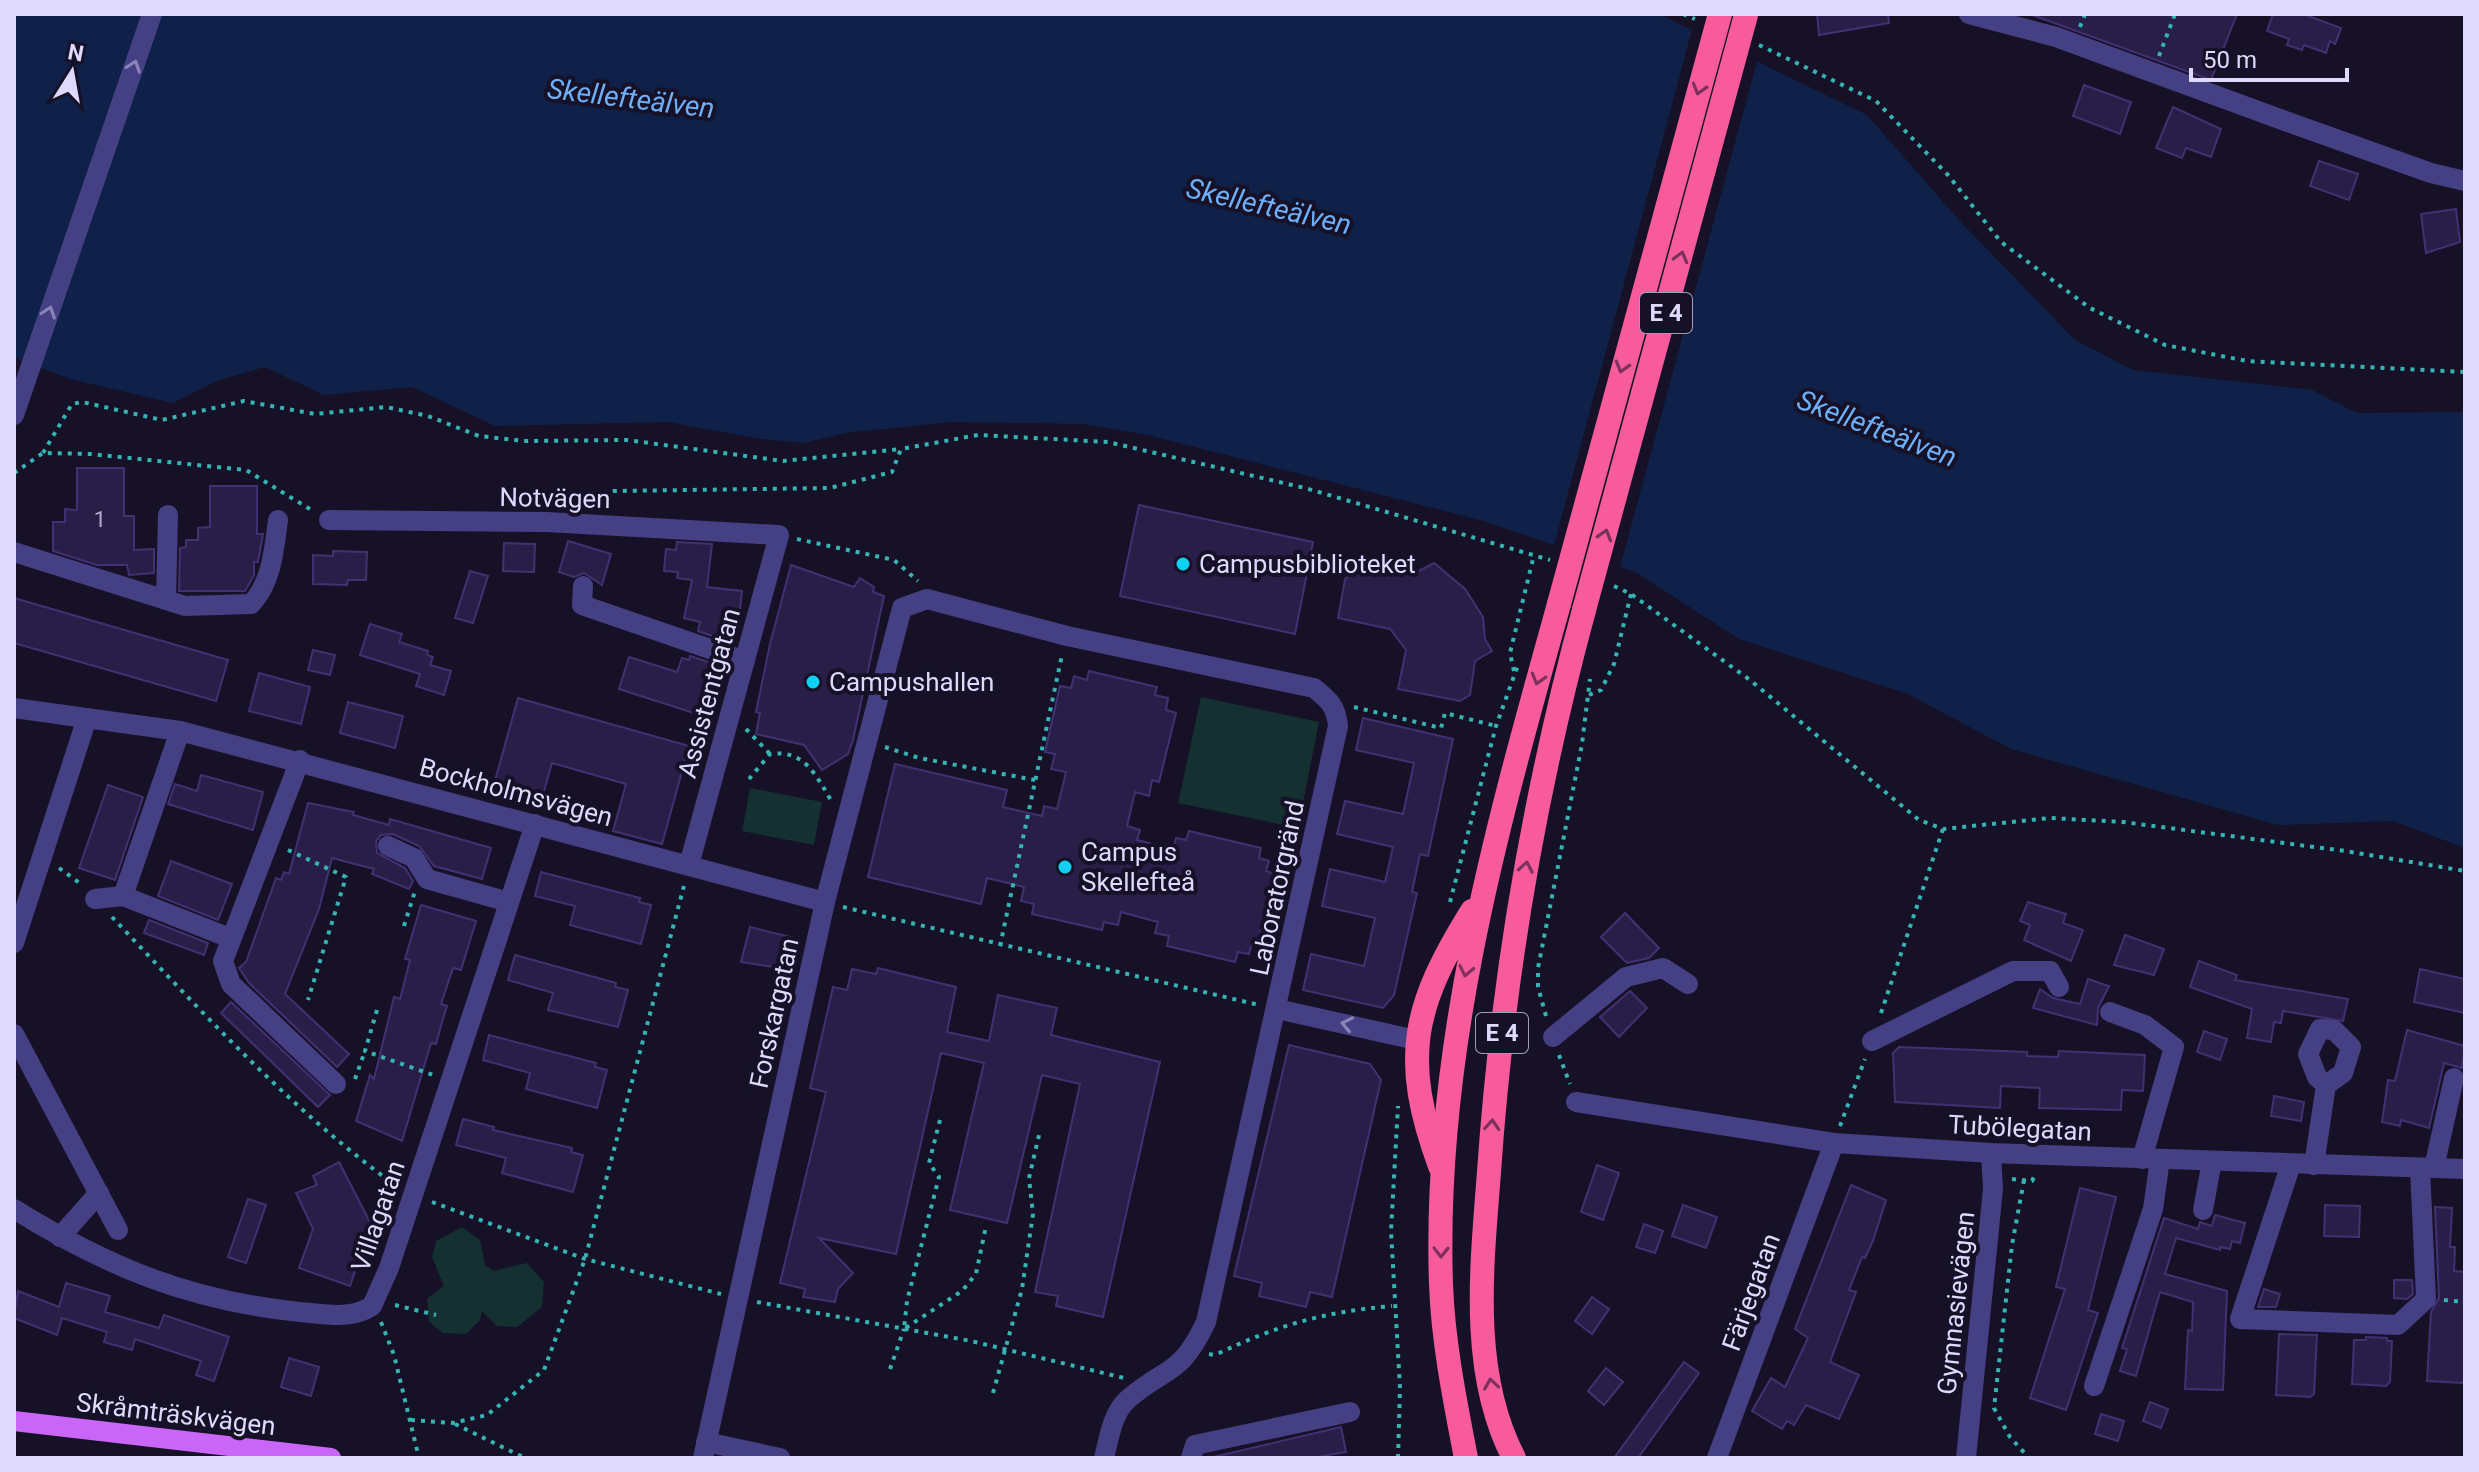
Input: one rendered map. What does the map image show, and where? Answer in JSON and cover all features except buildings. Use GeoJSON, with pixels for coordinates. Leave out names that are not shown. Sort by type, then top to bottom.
{"type":"FeatureCollection","features":[{"type":"Feature","properties":{"kind":"highway","name":"E 4"},"geometry":{"type":"LineString","coordinates":[[1514,1458],[1494,1406],[1483,1335],[1484,1240],[1494,1094],[1513,947],[1540,791],[1584,610],[1746,15]]}},
{"type":"Feature","properties":{"kind":"highway","name":"E 4"},"geometry":{"type":"LineString","coordinates":[[1466,1458],[1450,1376],[1441,1285],[1443,1174],[1451,1069],[1482,895],[1708,17]]}},
{"type":"Feature","properties":{"kind":"highway"},"geometry":{"type":"LineString","coordinates":[[1443,1174],[1426,1129],[1416,1040],[1426,997],[1447,951],[1482,895]]}},
{"type":"Feature","properties":{"kind":"main road","name":"Skråmträskvägen"},"geometry":{"type":"LineString","coordinates":[[14,1421],[331,1458]]}},
{"type":"Feature","properties":{"kind":"street"},"geometry":{"type":"LineString","coordinates":[[14,415],[152,14]]}},
{"type":"Feature","properties":{"kind":"street"},"geometry":{"type":"LineString","coordinates":[[1969,14],[2005,21],[2056,37],[2431,173],[2465,181]]}},
{"type":"Feature","properties":{"kind":"street"},"geometry":{"type":"LineString","coordinates":[[166,600],[168,515]]}},
{"type":"Feature","properties":{"kind":"street"},"geometry":{"type":"LineString","coordinates":[[14,552],[185,606],[251,604],[262,593],[278,520]]}},
{"type":"Feature","properties":{"kind":"street","name":"Notvägen"},"geometry":{"type":"LineString","coordinates":[[329,520],[547,522],[779,535]]}},
{"type":"Feature","properties":{"kind":"street","name":"Assistentgatan"},"geometry":{"type":"LineString","coordinates":[[689,865],[779,535]]}},
{"type":"Feature","properties":{"kind":"street"},"geometry":{"type":"LineString","coordinates":[[583,586],[582,605],[745,661]]}},
{"type":"Feature","properties":{"kind":"street"},"geometry":{"type":"LineString","coordinates":[[927,599],[1067,636],[1314,688],[1332,702]]}},
{"type":"Feature","properties":{"kind":"street","name":"Forskargatan"},"geometry":{"type":"LineString","coordinates":[[704,1450],[825,902],[867,741],[902,608],[927,599]]}},
{"type":"Feature","properties":{"kind":"street","name":"Laboratorgränd"},"geometry":{"type":"LineString","coordinates":[[1104,1458],[1113,1422],[1126,1401],[1171,1372],[1191,1352],[1206,1322],[1338,726],[1332,702]]}},
{"type":"Feature","properties":{"kind":"street","name":"Bockholmsvägen"},"geometry":{"type":"LineString","coordinates":[[14,708],[180,731],[300,760],[825,902]]}},
{"type":"Feature","properties":{"kind":"street"},"geometry":{"type":"LineString","coordinates":[[14,943],[87,718]]}},
{"type":"Feature","properties":{"kind":"street"},"geometry":{"type":"LineString","coordinates":[[123,896],[180,731]]}},
{"type":"Feature","properties":{"kind":"street"},"geometry":{"type":"LineString","coordinates":[[300,760],[223,961],[231,984],[336,1084]]}},
{"type":"Feature","properties":{"kind":"street","name":"Villagatan"},"geometry":{"type":"LineString","coordinates":[[14,1209],[60,1237],[140,1277],[237,1304],[347,1315],[372,1306],[382,1288],[535,824]]}},
{"type":"Feature","properties":{"kind":"street"},"geometry":{"type":"LineString","coordinates":[[388,846],[414,858],[427,879],[509,902]]}},
{"type":"Feature","properties":{"kind":"street"},"geometry":{"type":"LineString","coordinates":[[95,899],[123,896],[230,938]]}},
{"type":"Feature","properties":{"kind":"street"},"geometry":{"type":"LineString","coordinates":[[1553,1037],[1626,977],[1663,968],[1688,984]]}},
{"type":"Feature","properties":{"kind":"street"},"geometry":{"type":"LineString","coordinates":[[1872,1041],[2013,971],[2050,971],[2059,987]]}},
{"type":"Feature","properties":{"kind":"street"},"geometry":{"type":"LineString","coordinates":[[1277,1009],[1416,1040]]}},
{"type":"Feature","properties":{"kind":"street"},"geometry":{"type":"LineString","coordinates":[[2094,1386],[2153,1209],[2151,1159],[2174,1047],[2145,1025],[2110,1012]]}},
{"type":"Feature","properties":{"kind":"street"},"geometry":{"type":"LineString","coordinates":[[14,1034],[118,1230]]}},
{"type":"Feature","properties":{"kind":"street"},"geometry":{"type":"LineString","coordinates":[[2291,1164],[2240,1319],[2398,1325],[2426,1299],[2427,1168],[2454,1078]]}},
{"type":"Feature","properties":{"kind":"street"},"geometry":{"type":"LineString","coordinates":[[2314,1165],[2326,1085]]}},
{"type":"Feature","properties":{"kind":"street","name":"Tubölegatan"},"geometry":{"type":"LineString","coordinates":[[1576,1102],[1834,1143],[1991,1153],[2465,1169]]}},
{"type":"Feature","properties":{"kind":"street","name":"Färjegatan"},"geometry":{"type":"LineString","coordinates":[[1717,1458],[1834,1143]]}},
{"type":"Feature","properties":{"kind":"street","name":"Gymnasievägen"},"geometry":{"type":"LineString","coordinates":[[1966,1458],[1993,1189],[1991,1153]]}},
{"type":"Feature","properties":{"kind":"street"},"geometry":{"type":"LineString","coordinates":[[2203,1210],[2212,1161]]}},
{"type":"Feature","properties":{"kind":"street"},"geometry":{"type":"LineString","coordinates":[[60,1237],[99,1193]]}},
{"type":"Feature","properties":{"kind":"street"},"geometry":{"type":"LineString","coordinates":[[1191,1458],[1195,1445],[1350,1412]]}},
{"type":"Feature","properties":{"kind":"street"},"geometry":{"type":"LineString","coordinates":[[704,1450],[780,1458]]}},
{"type":"Feature","properties":{"kind":"path"},"geometry":{"type":"LineString","coordinates":[[1683,14],[1708,17]]}},
{"type":"Feature","properties":{"kind":"path"},"geometry":{"type":"LineString","coordinates":[[2153,73],[2175,14]]}},
{"type":"Feature","properties":{"kind":"path"},"geometry":{"type":"LineString","coordinates":[[1752,42],[1876,101],[1948,175],[2001,242],[2090,308],[2165,345],[2247,361],[2465,372]]}},
{"type":"Feature","properties":{"kind":"path"},"geometry":{"type":"LineString","coordinates":[[14,473],[43,453],[72,404],[82,402],[162,420],[244,401],[315,414],[386,407],[428,416],[479,436],[524,441],[627,440],[783,461],[901,449],[978,435],[1108,442],[1305,488],[1556,561]]}},
{"type":"Feature","properties":{"kind":"path"},"geometry":{"type":"LineString","coordinates":[[547,522],[560,504],[580,496],[614,491],[857,484],[892,472],[901,449]]}},
{"type":"Feature","properties":{"kind":"path"},"geometry":{"type":"LineString","coordinates":[[43,453],[90,454],[246,470],[329,520]]}},
{"type":"Feature","properties":{"kind":"path"},"geometry":{"type":"LineString","coordinates":[[779,535],[894,560],[925,587],[927,599]]}},
{"type":"Feature","properties":{"kind":"path"},"geometry":{"type":"LineString","coordinates":[[1514,671],[1510,653],[1534,555]]}},
{"type":"Feature","properties":{"kind":"path"},"geometry":{"type":"LineString","coordinates":[[1604,581],[1631,594],[1750,680],[1919,820],[1943,829],[2050,818],[2123,822],[2345,851],[2465,871]]}},
{"type":"Feature","properties":{"kind":"path"},"geometry":{"type":"LineString","coordinates":[[1589,695],[1601,690],[1614,664],[1631,594]]}},
{"type":"Feature","properties":{"kind":"path"},"geometry":{"type":"LineString","coordinates":[[1000,946],[1067,636]]}},
{"type":"Feature","properties":{"kind":"path"},"geometry":{"type":"LineString","coordinates":[[1576,1102],[1538,987],[1538,968],[1589,695],[1590,668]]}},
{"type":"Feature","properties":{"kind":"path"},"geometry":{"type":"LineString","coordinates":[[1332,702],[1441,728],[1445,713],[1496,726]]}},
{"type":"Feature","properties":{"kind":"path"},"geometry":{"type":"LineString","coordinates":[[731,712],[770,754]]}},
{"type":"Feature","properties":{"kind":"path"},"geometry":{"type":"LineString","coordinates":[[867,741],[919,758],[1035,780]]}},
{"type":"Feature","properties":{"kind":"path"},"geometry":{"type":"LineString","coordinates":[[749,779],[770,754],[788,752],[804,761],[845,825]]}},
{"type":"Feature","properties":{"kind":"path"},"geometry":{"type":"LineString","coordinates":[[1834,1143],[1872,1041],[1943,829]]}},
{"type":"Feature","properties":{"kind":"path"},"geometry":{"type":"LineString","coordinates":[[268,839],[346,877],[308,1000]]}},
{"type":"Feature","properties":{"kind":"path"},"geometry":{"type":"LineString","coordinates":[[44,857],[80,883],[199,1009],[337,1143],[413,1195],[585,1259],[728,1296]]}},
{"type":"Feature","properties":{"kind":"path"},"geometry":{"type":"LineString","coordinates":[[411,1420],[453,1423],[487,1415],[544,1370],[585,1259],[689,865]]}},
{"type":"Feature","properties":{"kind":"path"},"geometry":{"type":"LineString","coordinates":[[404,926],[421,869]]}},
{"type":"Feature","properties":{"kind":"path"},"geometry":{"type":"LineString","coordinates":[[825,902],[1000,946],[1277,1009]]}},
{"type":"Feature","properties":{"kind":"path"},"geometry":{"type":"LineString","coordinates":[[377,1010],[365,1051],[450,1081]]}},
{"type":"Feature","properties":{"kind":"path"},"geometry":{"type":"LineString","coordinates":[[890,1369],[904,1329],[907,1301],[939,1177],[929,1163],[940,1120]]}},
{"type":"Feature","properties":{"kind":"path"},"geometry":{"type":"LineString","coordinates":[[993,1393],[1022,1289],[1033,1214],[1029,1178],[1039,1135]]}},
{"type":"Feature","properties":{"kind":"path"},"geometry":{"type":"LineString","coordinates":[[2024,1180],[2012,1245],[1994,1408],[2010,1437],[2029,1458]]}},
{"type":"Feature","properties":{"kind":"path"},"geometry":{"type":"LineString","coordinates":[[904,1329],[962,1291],[976,1274],[986,1226]]}},
{"type":"Feature","properties":{"kind":"path"},"geometry":{"type":"LineString","coordinates":[[754,1301],[1003,1349],[1123,1378],[1143,1391]]}},
{"type":"Feature","properties":{"kind":"path"},"geometry":{"type":"LineString","coordinates":[[395,1305],[413,1312],[436,1315]]}},
{"type":"Feature","properties":{"kind":"path"},"geometry":{"type":"LineString","coordinates":[[372,1306],[388,1332],[419,1458]]}},
{"type":"Feature","properties":{"kind":"path"},"geometry":{"type":"LineString","coordinates":[[1191,1352],[1215,1355],[1266,1331],[1333,1311],[1392,1306]]}},
{"type":"Feature","properties":{"kind":"path"},"geometry":{"type":"LineString","coordinates":[[453,1423],[525,1458]]}},
{"type":"Feature","properties":{"kind":"green space"},"geometry":{"type":"Polygon","coordinates":[[[1201,697],[1319,722],[1298,828],[1178,803],[1201,697]]]}},
{"type":"Feature","properties":{"kind":"green space"},"geometry":{"type":"Polygon","coordinates":[[[750,788],[822,802],[814,845],[742,831],[750,788]]]}},
{"type":"Feature","properties":{"kind":"green space"},"geometry":{"type":"Polygon","coordinates":[[[462,1227],[480,1240],[485,1265],[494,1271],[527,1263],[544,1282],[542,1307],[517,1327],[497,1326],[482,1311],[480,1320],[466,1334],[443,1333],[429,1322],[427,1299],[444,1286],[432,1257],[436,1241],[462,1227]]]}},
{"type":"Feature","properties":{"kind":"water","name":"Skellefteälven"},"geometry":{"type":"Polygon","coordinates":[[[14,14],[1659,14],[1867,115],[1959,220],[2075,340],[2133,370],[2312,390],[2357,413],[2465,412],[2465,848],[2393,821],[2278,825],[2011,749],[1908,694],[1739,639],[1637,573],[1480,520],[1148,435],[1083,424],[950,422],[846,433],[803,443],[755,438],[668,422],[495,426],[412,387],[324,395],[265,367],[219,380],[173,403],[70,379],[14,358],[14,14]]]}},
{"type":"Feature","properties":{"kind":"pier"},"geometry":{"type":"Polygon","coordinates":[[[1693,26],[1758,58],[1619,571],[1553,549],[1693,26]]]}},
{"type":"Feature","properties":{"kind":"place","name":"Campusbiblioteket"},"geometry":{"type":"Point","coordinates":[1183,564]}},
{"type":"Feature","properties":{"kind":"place","name":"Campushallen"},"geometry":{"type":"Point","coordinates":[813,682]}},
{"type":"Feature","properties":{"kind":"place","name":"Campus Skellefteå"},"geometry":{"type":"Point","coordinates":[1065,867]}}]}
